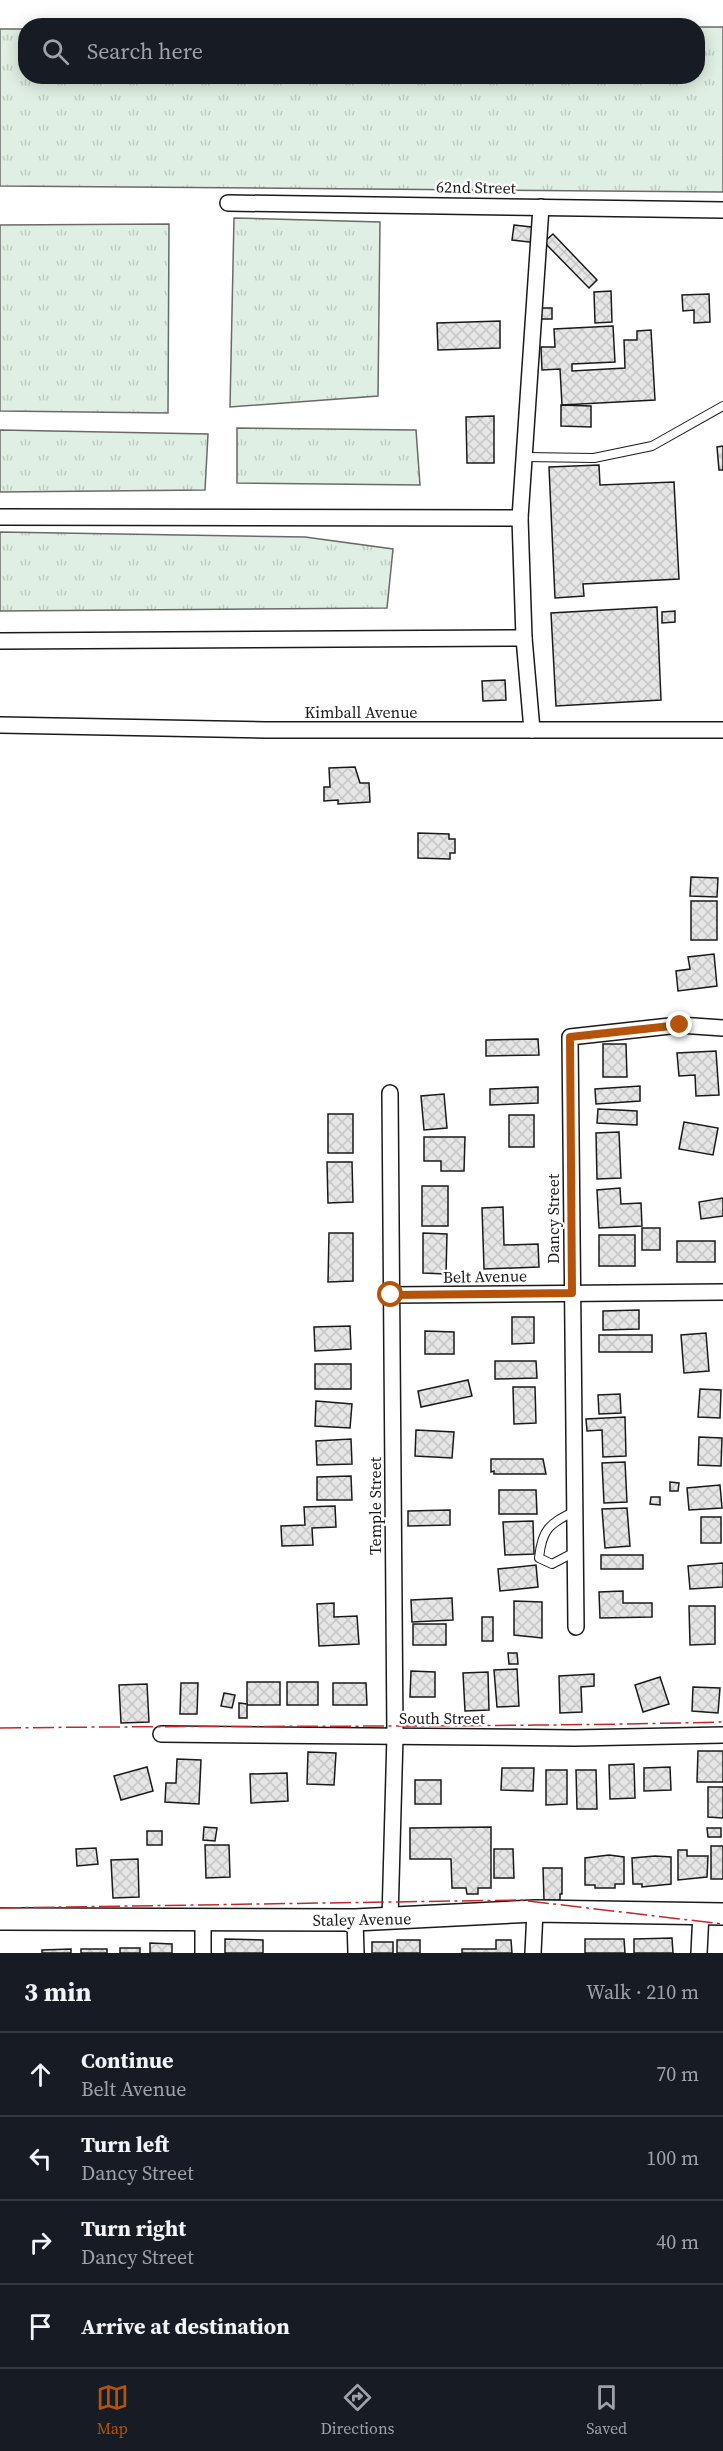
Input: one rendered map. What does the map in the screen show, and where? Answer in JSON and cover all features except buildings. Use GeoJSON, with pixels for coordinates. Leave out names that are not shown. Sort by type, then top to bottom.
{"type":"FeatureCollection","features":[{"type":"Feature","properties":{"kind":"street","name":"62nd Street"},"geometry":{"type":"LineString","coordinates":[[228,203],[723,210]]}},
{"type":"Feature","properties":{"kind":"street"},"geometry":{"type":"LineString","coordinates":[[532,730],[524,638],[520,518],[542,207]]}},
{"type":"Feature","properties":{"kind":"street"},"geometry":{"type":"LineString","coordinates":[[0,517],[520,518]]}},
{"type":"Feature","properties":{"kind":"street"},"geometry":{"type":"LineString","coordinates":[[0,641],[524,638]]}},
{"type":"Feature","properties":{"kind":"street","name":"Kimball Avenue"},"geometry":{"type":"LineString","coordinates":[[0,725],[265,730],[723,730]]}},
{"type":"Feature","properties":{"kind":"street","name":"Dancy Street"},"geometry":{"type":"LineString","coordinates":[[576,1627],[570,1037],[680,1025],[723,1028]]}},
{"type":"Feature","properties":{"kind":"street","name":"Temple Street"},"geometry":{"type":"LineString","coordinates":[[390,1093],[395,1736],[390,1919]]}},
{"type":"Feature","properties":{"kind":"street","name":"Belt Avenue"},"geometry":{"type":"LineString","coordinates":[[391,1295],[723,1292]]}},
{"type":"Feature","properties":{"kind":"street","name":"South Street"},"geometry":{"type":"LineString","coordinates":[[161,1734],[723,1735]]}},
{"type":"Feature","properties":{"kind":"street"},"geometry":{"type":"LineString","coordinates":[[533,1953],[535,1911]]}},
{"type":"Feature","properties":{"kind":"street","name":"Staley Avenue"},"geometry":{"type":"LineString","coordinates":[[0,1919],[356,1920],[535,1911],[723,1914]]}},
{"type":"Feature","properties":{"kind":"street"},"geometry":{"type":"LineString","coordinates":[[699,1953],[701,1913]]}},
{"type":"Feature","properties":{"kind":"street"},"geometry":{"type":"LineString","coordinates":[[203,1920],[203,1953]]}},
{"type":"Feature","properties":{"kind":"street"},"geometry":{"type":"LineString","coordinates":[[356,1920],[356,1953]]}},
{"type":"Feature","properties":{"kind":"lane"},"geometry":{"type":"LineString","coordinates":[[525,457],[594,458],[652,446],[723,406]]}},
{"type":"Feature","properties":{"kind":"lane"},"geometry":{"type":"LineString","coordinates":[[575,1511],[556,1521],[541,1536],[539,1558],[552,1564],[575,1552]]}},
{"type":"Feature","properties":{"kind":"green space"},"geometry":{"type":"Polygon","coordinates":[[[705,27],[723,27],[723,192],[0,186],[0,29],[18,29],[18,84],[705,84],[705,27]]]}},
{"type":"Feature","properties":{"kind":"green space"},"geometry":{"type":"Polygon","coordinates":[[[234,218],[380,222],[378,396],[230,407],[234,218]]]}},
{"type":"Feature","properties":{"kind":"green space"},"geometry":{"type":"Polygon","coordinates":[[[169,224],[168,413],[0,411],[0,225],[169,224]]]}},
{"type":"Feature","properties":{"kind":"green space"},"geometry":{"type":"Polygon","coordinates":[[[237,428],[416,430],[420,485],[237,483],[237,428]]]}},
{"type":"Feature","properties":{"kind":"green space"},"geometry":{"type":"Polygon","coordinates":[[[0,430],[208,434],[205,490],[0,492],[0,430]]]}},
{"type":"Feature","properties":{"kind":"green space"},"geometry":{"type":"Polygon","coordinates":[[[0,532],[305,537],[393,549],[387,608],[0,611],[0,532]]]}},
{"type":"Feature","properties":{"kind":"power"},"geometry":{"type":"LineString","coordinates":[[0,1728],[723,1722]]}},
{"type":"Feature","properties":{"kind":"power"},"geometry":{"type":"LineString","coordinates":[[0,1908],[520,1900],[723,1924]]}},
{"type":"Feature","properties":{"kind":"route"},"geometry":{"type":"LineString","coordinates":[[391,1295],[572,1293],[570,1037],[680,1025]]}}]}
